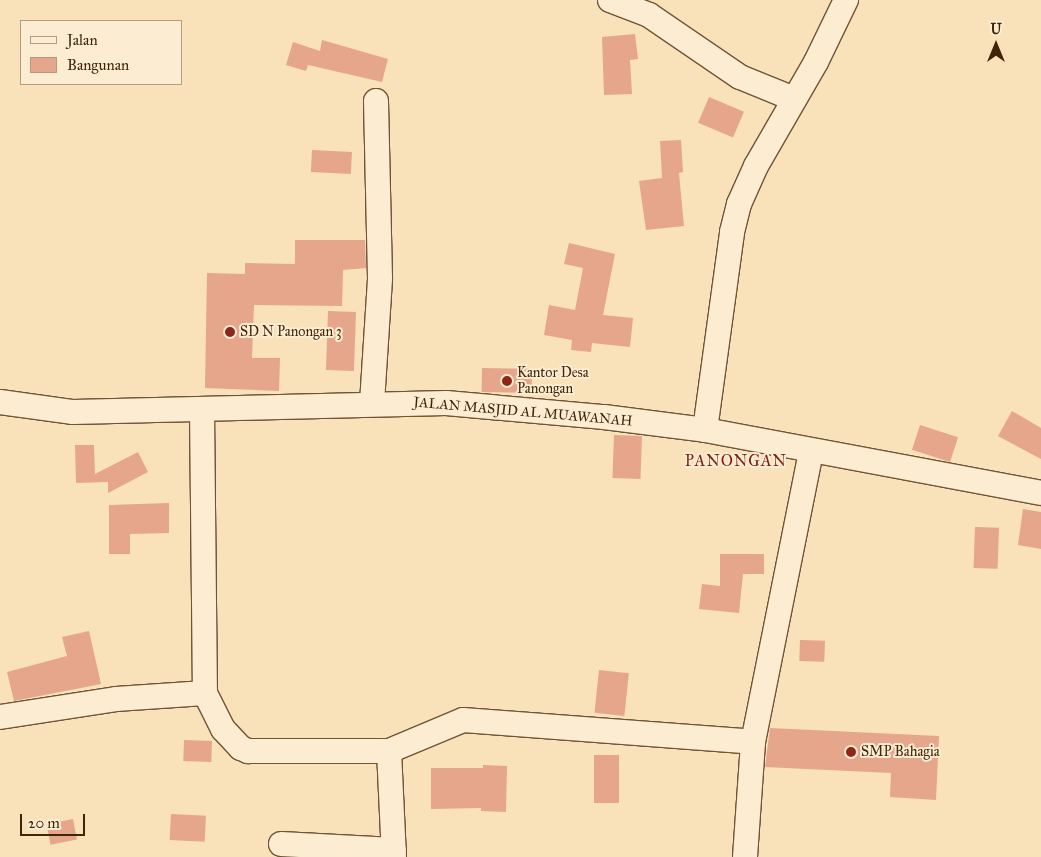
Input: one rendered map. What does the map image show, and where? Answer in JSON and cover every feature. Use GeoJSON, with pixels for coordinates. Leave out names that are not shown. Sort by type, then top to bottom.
{"type":"FeatureCollection","features":[{"type":"Feature","properties":{"kind":"street"},"geometry":{"type":"LineString","coordinates":[[610,0],[649,15],[740,77],[794,99]]}},
{"type":"Feature","properties":{"kind":"street"},"geometry":{"type":"LineString","coordinates":[[705,430],[732,232],[739,204],[756,166],[846,0]]}},
{"type":"Feature","properties":{"kind":"street"},"geometry":{"type":"LineString","coordinates":[[372,403],[380,278],[376,101]]}},
{"type":"Feature","properties":{"kind":"street","name":"JALAN MASJID AL MUAWANAH"},"geometry":{"type":"LineString","coordinates":[[0,402],[73,412],[202,410],[372,403],[456,404],[604,416],[705,430],[811,452],[1041,493]]}},
{"type":"Feature","properties":{"kind":"street"},"geometry":{"type":"LineString","coordinates":[[202,410],[205,693],[223,729],[241,748],[248,751],[389,751],[463,720],[754,742]]}},
{"type":"Feature","properties":{"kind":"street"},"geometry":{"type":"LineString","coordinates":[[745,857],[754,742],[811,452]]}},
{"type":"Feature","properties":{"kind":"street"},"geometry":{"type":"LineString","coordinates":[[0,717],[116,699],[205,693]]}},
{"type":"Feature","properties":{"kind":"street"},"geometry":{"type":"LineString","coordinates":[[281,844],[394,854],[389,751]]}},
{"type":"Feature","properties":{"kind":"building"},"geometry":{"type":"Polygon","coordinates":[[[635,34],[638,59],[630,60],[632,94],[604,95],[602,37],[635,34]]]}},
{"type":"Feature","properties":{"kind":"building"},"geometry":{"type":"Polygon","coordinates":[[[322,40],[388,59],[382,82],[308,65],[306,71],[286,65],[293,42],[320,51],[322,40]]]}},
{"type":"Feature","properties":{"kind":"building"},"geometry":{"type":"Polygon","coordinates":[[[709,97],[744,112],[733,138],[698,123],[709,97]]]}},
{"type":"Feature","properties":{"kind":"building"},"geometry":{"type":"Polygon","coordinates":[[[681,140],[683,172],[679,173],[684,226],[646,230],[639,181],[662,178],[660,141],[681,140]]]}},
{"type":"Feature","properties":{"kind":"building"},"geometry":{"type":"Polygon","coordinates":[[[312,150],[352,152],[351,174],[311,172],[312,150]]]}},
{"type":"Feature","properties":{"kind":"building","name":"SD N Panongan 3"},"geometry":{"type":"Polygon","coordinates":[[[295,240],[365,240],[366,268],[343,270],[342,306],[254,305],[252,358],[280,358],[279,391],[205,388],[207,273],[245,274],[245,263],[295,264],[295,240]]]}},
{"type":"Feature","properties":{"kind":"building"},"geometry":{"type":"Polygon","coordinates":[[[569,243],[615,254],[603,315],[633,318],[630,347],[592,343],[591,352],[571,350],[572,340],[544,335],[549,305],[575,310],[583,268],[564,264],[569,243]]]}},
{"type":"Feature","properties":{"kind":"building"},"geometry":{"type":"Polygon","coordinates":[[[328,311],[356,312],[354,371],[326,370],[328,311]]]}},
{"type":"Feature","properties":{"kind":"building","name":"Kantor Desa Panongan"},"geometry":{"type":"Polygon","coordinates":[[[482,368],[532,369],[532,393],[482,392],[482,368]]]}},
{"type":"Feature","properties":{"kind":"building"},"geometry":{"type":"Polygon","coordinates":[[[1012,411],[1041,428],[1041,459],[998,436],[1012,411]]]}},
{"type":"Feature","properties":{"kind":"building"},"geometry":{"type":"Polygon","coordinates":[[[920,425],[958,437],[950,462],[912,450],[920,425]]]}},
{"type":"Feature","properties":{"kind":"building"},"geometry":{"type":"Polygon","coordinates":[[[614,435],[642,436],[640,479],[612,478],[614,435]]]}},
{"type":"Feature","properties":{"kind":"building"},"geometry":{"type":"Polygon","coordinates":[[[75,445],[94,445],[95,474],[138,452],[148,472],[108,493],[108,482],[76,483],[75,445]]]}},
{"type":"Feature","properties":{"kind":"building"},"geometry":{"type":"Polygon","coordinates":[[[169,503],[169,533],[130,534],[130,554],[109,554],[109,505],[169,503]]]}},
{"type":"Feature","properties":{"kind":"building"},"geometry":{"type":"Polygon","coordinates":[[[1023,509],[1041,512],[1041,549],[1018,545],[1023,509]]]}},
{"type":"Feature","properties":{"kind":"building"},"geometry":{"type":"Polygon","coordinates":[[[975,527],[999,528],[998,569],[974,568],[975,527]]]}},
{"type":"Feature","properties":{"kind":"building"},"geometry":{"type":"Polygon","coordinates":[[[720,554],[764,554],[764,574],[743,574],[739,613],[699,609],[702,584],[720,586],[720,554]]]}},
{"type":"Feature","properties":{"kind":"building"},"geometry":{"type":"Polygon","coordinates":[[[89,631],[101,684],[14,701],[7,672],[67,656],[62,637],[89,631]]]}},
{"type":"Feature","properties":{"kind":"building"},"geometry":{"type":"Polygon","coordinates":[[[800,640],[825,641],[824,662],[799,661],[800,640]]]}},
{"type":"Feature","properties":{"kind":"building"},"geometry":{"type":"Polygon","coordinates":[[[599,670],[629,673],[624,716],[595,713],[599,670]]]}},
{"type":"Feature","properties":{"kind":"building","name":"SMP Bahagia"},"geometry":{"type":"Polygon","coordinates":[[[770,728],[939,736],[936,800],[890,797],[891,773],[765,767],[770,728]]]}},
{"type":"Feature","properties":{"kind":"building"},"geometry":{"type":"Polygon","coordinates":[[[184,740],[212,741],[211,762],[183,761],[184,740]]]}},
{"type":"Feature","properties":{"kind":"building"},"geometry":{"type":"Polygon","coordinates":[[[594,755],[619,755],[619,803],[594,803],[594,755]]]}},
{"type":"Feature","properties":{"kind":"building"},"geometry":{"type":"Polygon","coordinates":[[[483,765],[507,766],[506,812],[481,811],[481,808],[431,809],[431,768],[483,768],[483,765]]]}},
{"type":"Feature","properties":{"kind":"building"},"geometry":{"type":"Polygon","coordinates":[[[171,814],[206,816],[205,842],[170,840],[171,814]]]}},
{"type":"Feature","properties":{"kind":"building"},"geometry":{"type":"Polygon","coordinates":[[[73,819],[77,840],[51,845],[46,824],[73,819]]]}},
{"type":"Feature","properties":{"kind":"place","name":"SD N Panongan 3"},"geometry":{"type":"Point","coordinates":[230,332]}},
{"type":"Feature","properties":{"kind":"place","name":"Kantor Desa Panongan"},"geometry":{"type":"Point","coordinates":[507,381]}},
{"type":"Feature","properties":{"kind":"place","name":"SMP Bahagia"},"geometry":{"type":"Point","coordinates":[851,752]}},
{"type":"Feature","properties":{"kind":"district","name":"PANONGAN"},"geometry":{"type":"Point","coordinates":[736,461]}}]}
